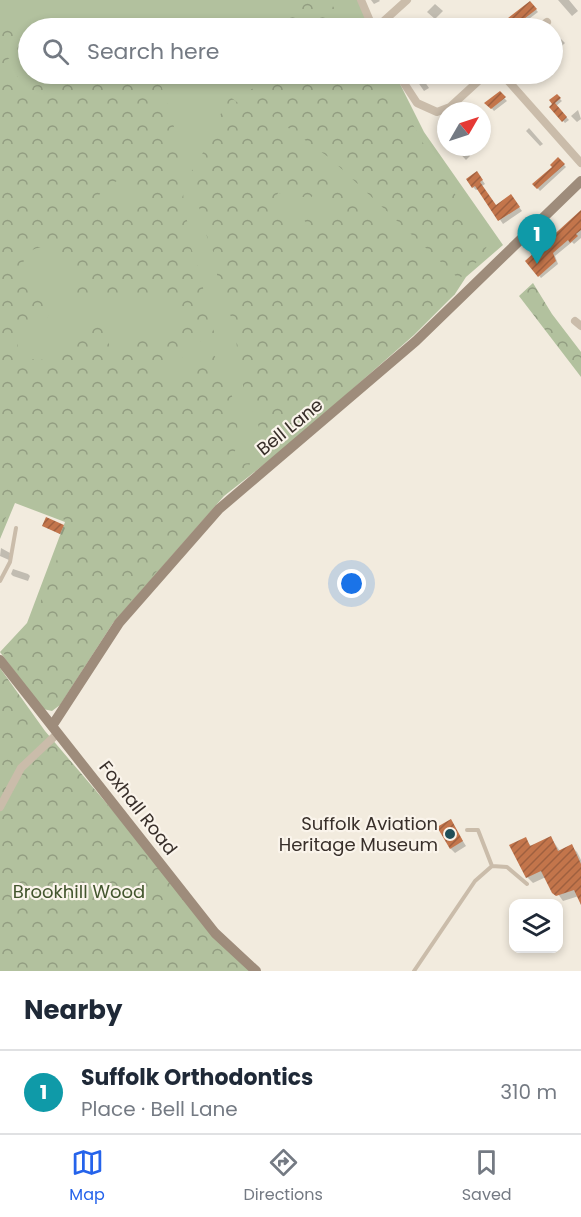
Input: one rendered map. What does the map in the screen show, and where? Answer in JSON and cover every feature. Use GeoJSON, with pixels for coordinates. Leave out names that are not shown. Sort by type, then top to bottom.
{"type":"FeatureCollection","features":[{"type":"Feature","properties":{"kind":"street"},"geometry":{"type":"LineString","coordinates":[[361,0],[369,18]]}},
{"type":"Feature","properties":{"kind":"street"},"geometry":{"type":"LineString","coordinates":[[386,18],[407,0]]}},
{"type":"Feature","properties":{"kind":"street"},"geometry":{"type":"LineString","coordinates":[[405,84],[417,103],[437,112],[450,107],[475,84]]}},
{"type":"Feature","properties":{"kind":"street"},"geometry":{"type":"LineString","coordinates":[[511,84],[581,163]]}},
{"type":"Feature","properties":{"kind":"street","name":"Bell Lane"},"geometry":{"type":"LineString","coordinates":[[55,730],[114,631],[219,509],[416,341],[505,252],[581,181]]}},
{"type":"Feature","properties":{"kind":"street","name":"Foxhall Road"},"geometry":{"type":"LineString","coordinates":[[0,660],[215,933],[256,971]]}},
{"type":"Feature","properties":{"kind":"street"},"geometry":{"type":"LineString","coordinates":[[0,807],[21,768],[55,730]]}},
{"type":"Feature","properties":{"kind":"lane"},"geometry":{"type":"LineString","coordinates":[[0,581],[10,562],[16,528]]}},
{"type":"Feature","properties":{"kind":"lane"},"geometry":{"type":"LineString","coordinates":[[467,830],[478,830],[492,866]]}},
{"type":"Feature","properties":{"kind":"lane"},"geometry":{"type":"LineString","coordinates":[[414,971],[475,881],[492,866],[507,867],[528,884]]}},
{"type":"Feature","properties":{"kind":"green space"},"geometry":{"type":"Polygon","coordinates":[[[0,0],[359,0],[367,18],[18,18],[18,84],[400,84],[424,132],[437,151],[437,156],[441,156],[503,245],[466,277],[455,294],[414,335],[291,443],[224,496],[113,623],[60,705],[52,711],[43,709],[0,652],[27,623],[65,522],[15,503],[0,539],[0,0]]]}},
{"type":"Feature","properties":{"kind":"green space"},"geometry":{"type":"Polygon","coordinates":[[[285,0],[329,0],[341,18],[287,18],[285,0]]]}},
{"type":"Feature","properties":{"kind":"green space"},"geometry":{"type":"Polygon","coordinates":[[[15,25],[18,30],[18,51],[7,60],[18,77],[18,84],[27,86],[161,84],[178,146],[185,212],[190,230],[187,236],[202,279],[206,313],[216,336],[191,345],[180,363],[164,369],[161,376],[171,380],[210,353],[213,354],[228,382],[234,406],[238,439],[233,456],[238,464],[250,463],[248,472],[222,497],[112,622],[59,705],[51,708],[45,705],[2,651],[35,616],[66,536],[67,521],[24,501],[13,502],[0,530],[0,30],[15,25]],[[121,178],[101,192],[95,202],[97,210],[100,211],[114,201],[120,205],[125,201],[131,204],[133,202],[138,207],[151,205],[150,198],[121,178]],[[44,247],[35,249],[25,259],[21,268],[46,294],[50,301],[50,309],[39,327],[23,325],[17,330],[18,348],[25,359],[47,360],[58,355],[74,332],[72,327],[89,322],[99,325],[112,351],[121,350],[137,337],[152,345],[162,336],[182,325],[196,307],[185,305],[177,313],[163,301],[134,299],[123,293],[113,296],[114,305],[111,306],[106,299],[93,297],[93,294],[78,295],[64,300],[59,294],[61,284],[67,281],[83,283],[95,272],[90,268],[70,266],[44,247]]]}},
{"type":"Feature","properties":{"kind":"green space"},"geometry":{"type":"Polygon","coordinates":[[[264,84],[386,84],[407,114],[428,152],[445,171],[462,210],[490,240],[481,258],[459,279],[331,159],[254,103],[249,90],[264,84]]]}},
{"type":"Feature","properties":{"kind":"green space"},"geometry":{"type":"Polygon","coordinates":[[[229,96],[295,146],[445,280],[455,294],[262,461],[260,429],[242,382],[233,323],[217,274],[217,257],[208,241],[190,173],[198,163],[229,96]],[[322,189],[310,198],[278,193],[276,197],[290,228],[305,233],[309,227],[304,220],[308,217],[319,214],[336,216],[338,208],[327,200],[326,192],[322,189]]]}},
{"type":"Feature","properties":{"kind":"green space"},"geometry":{"type":"Polygon","coordinates":[[[533,283],[552,314],[581,352],[581,377],[519,296],[533,283]]]}},
{"type":"Feature","properties":{"kind":"green space","name":"Brookhill Wood"},"geometry":{"type":"Polygon","coordinates":[[[0,668],[45,731],[212,927],[257,971],[0,971],[0,668]]]}},
{"type":"Feature","properties":{"kind":"building"},"geometry":{"type":"Polygon","coordinates":[[[530,1],[537,9],[525,18],[508,18],[530,1]]]}},
{"type":"Feature","properties":{"kind":"building"},"geometry":{"type":"Polygon","coordinates":[[[500,91],[506,97],[491,109],[491,102],[485,102],[500,91]]]}},
{"type":"Feature","properties":{"kind":"building"},"geometry":{"type":"Polygon","coordinates":[[[557,94],[561,98],[555,103],[567,117],[562,122],[549,107],[552,104],[549,100],[557,94]]]}},
{"type":"Feature","properties":{"kind":"building"},"geometry":{"type":"Polygon","coordinates":[[[558,157],[565,164],[537,189],[532,184],[552,167],[550,165],[558,157]]]}},
{"type":"Feature","properties":{"kind":"building"},"geometry":{"type":"Polygon","coordinates":[[[477,171],[483,180],[480,182],[496,205],[511,194],[520,207],[498,221],[475,186],[472,188],[466,179],[477,171]]]}},
{"type":"Feature","properties":{"kind":"building"},"geometry":{"type":"Polygon","coordinates":[[[581,210],[581,230],[576,234],[578,236],[570,243],[568,240],[553,253],[556,261],[538,277],[525,261],[581,210]]]}},
{"type":"Feature","properties":{"kind":"building"},"geometry":{"type":"Polygon","coordinates":[[[46,517],[64,525],[60,534],[42,526],[46,517]]]}},
{"type":"Feature","properties":{"kind":"building","name":"Suffolk Aviation Heritage Museum"},"geometry":{"type":"Polygon","coordinates":[[[451,819],[463,841],[450,849],[437,827],[451,819]]]}},
{"type":"Feature","properties":{"kind":"building"},"geometry":{"type":"Polygon","coordinates":[[[551,836],[558,851],[572,844],[581,864],[581,905],[574,890],[556,896],[552,893],[541,871],[526,878],[509,845],[526,837],[530,846],[551,836]]]}},
{"type":"Feature","properties":{"kind":"place","name":"Suffolk Orthodontics"},"geometry":{"type":"Point","coordinates":[537,264]}},
{"type":"Feature","properties":{"kind":"place","name":"Suffolk Aviation Heritage Museum"},"geometry":{"type":"Point","coordinates":[450,834]}}]}
